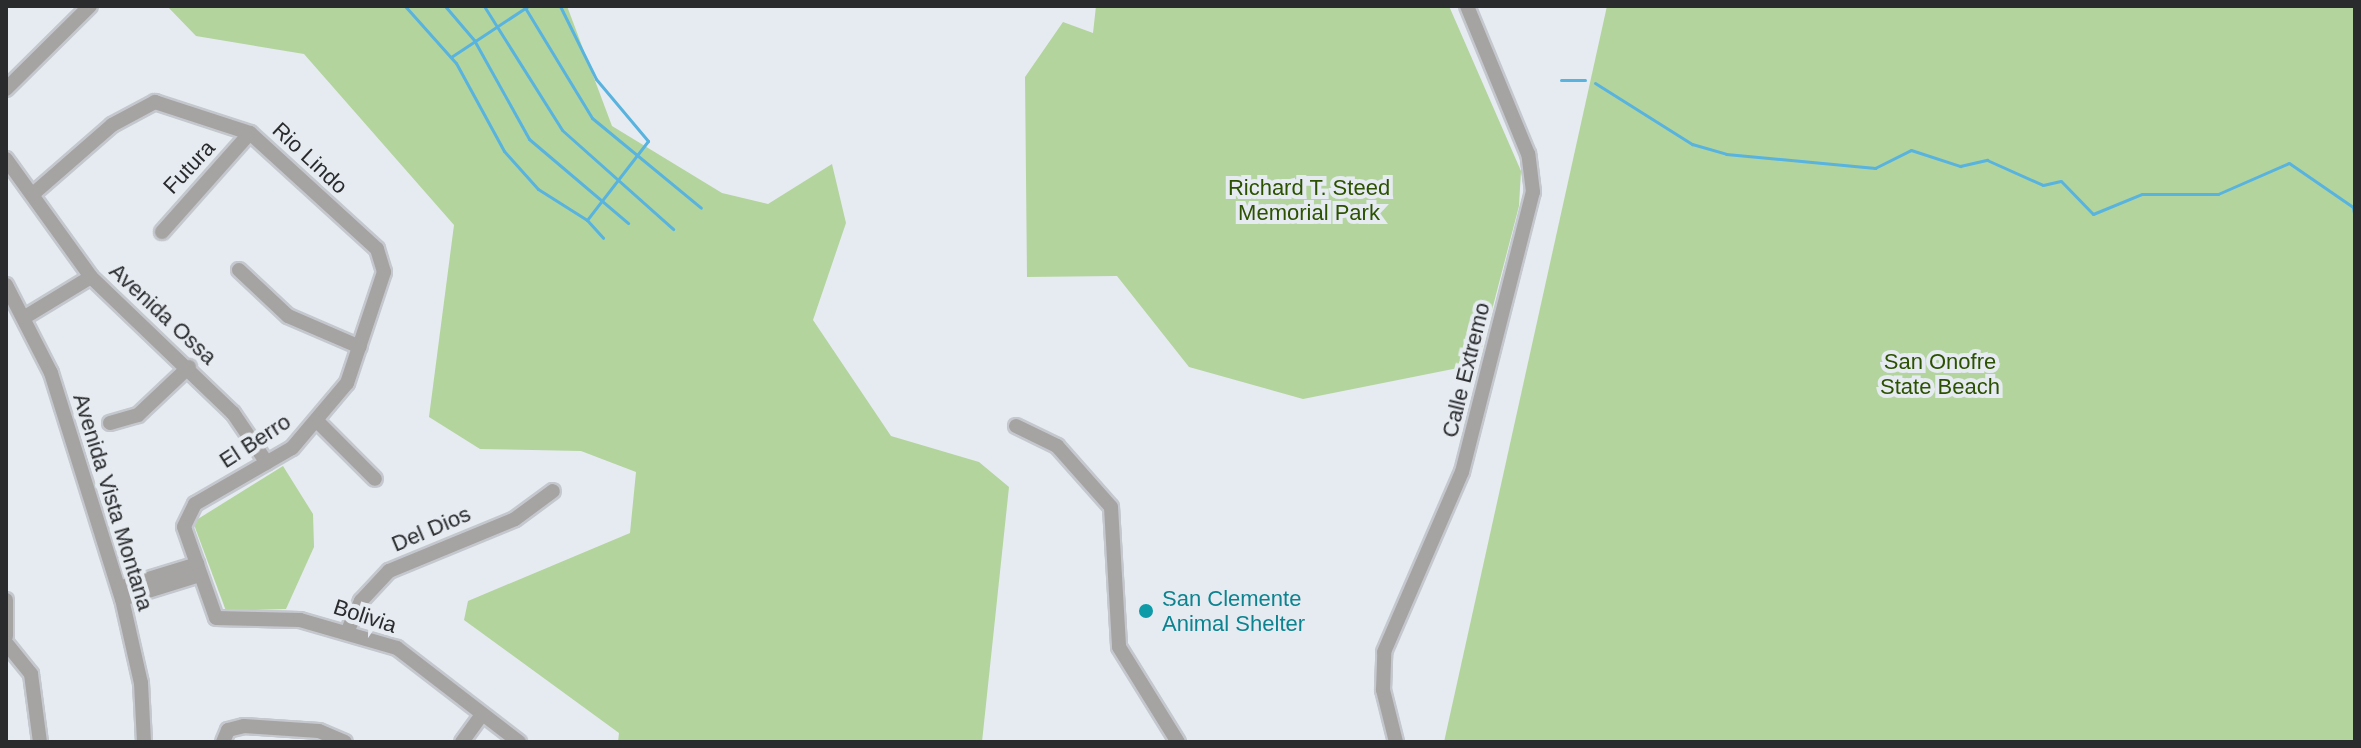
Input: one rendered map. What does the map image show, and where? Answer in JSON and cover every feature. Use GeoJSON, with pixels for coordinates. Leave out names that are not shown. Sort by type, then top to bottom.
{"type":"FeatureCollection","features":[{"type":"Feature","properties":{"kind":"street"},"geometry":{"type":"LineString","coordinates":[[6,89],[90,6]]}},
{"type":"Feature","properties":{"kind":"street","name":"Calle Extremo"},"geometry":{"type":"LineString","coordinates":[[1396,742],[1383,690],[1384,652],[1459,483],[1533,192],[1528,154],[1467,6]]}},
{"type":"Feature","properties":{"kind":"street","name":"Rio Lindo"},"geometry":{"type":"LineString","coordinates":[[33,194],[112,125],[155,102],[250,133],[384,259]]}},
{"type":"Feature","properties":{"kind":"street","name":"Futura"},"geometry":{"type":"LineString","coordinates":[[162,232],[250,133]]}},
{"type":"Feature","properties":{"kind":"street","name":"Avenida Ossa"},"geometry":{"type":"LineString","coordinates":[[6,159],[91,277],[189,367],[267,463]]}},
{"type":"Feature","properties":{"kind":"street","name":"El Berro"},"geometry":{"type":"LineString","coordinates":[[198,570],[185,514],[267,463],[319,423],[347,383],[384,259]]}},
{"type":"Feature","properties":{"kind":"street"},"geometry":{"type":"LineString","coordinates":[[239,270],[288,316],[360,347]]}},
{"type":"Feature","properties":{"kind":"street"},"geometry":{"type":"LineString","coordinates":[[25,317],[91,277]]}},
{"type":"Feature","properties":{"kind":"street","name":"Avenida Vista Montana"},"geometry":{"type":"LineString","coordinates":[[6,285],[51,373],[120,593],[141,683],[144,742]]}},
{"type":"Feature","properties":{"kind":"street"},"geometry":{"type":"LineString","coordinates":[[110,423],[138,415],[189,367]]}},
{"type":"Feature","properties":{"kind":"street"},"geometry":{"type":"LineString","coordinates":[[319,423],[375,479]]}},
{"type":"Feature","properties":{"kind":"street"},"geometry":{"type":"LineString","coordinates":[[1016,426],[1057,446],[1111,507],[1119,647],[1178,742]]}},
{"type":"Feature","properties":{"kind":"street","name":"Del Dios"},"geometry":{"type":"LineString","coordinates":[[348,630],[361,601],[389,571],[515,519],[553,491]]}},
{"type":"Feature","properties":{"kind":"street"},"geometry":{"type":"LineString","coordinates":[[120,593],[198,570]]}},
{"type":"Feature","properties":{"kind":"street","name":"Bolivia"},"geometry":{"type":"LineString","coordinates":[[198,570],[216,618],[300,620],[348,630],[397,648],[519,742]]}},
{"type":"Feature","properties":{"kind":"street"},"geometry":{"type":"LineString","coordinates":[[6,600],[6,636]]}},
{"type":"Feature","properties":{"kind":"street"},"geometry":{"type":"LineString","coordinates":[[6,643],[31,674],[40,742]]}},
{"type":"Feature","properties":{"kind":"street"},"geometry":{"type":"LineString","coordinates":[[462,742],[482,714]]}},
{"type":"Feature","properties":{"kind":"street"},"geometry":{"type":"LineString","coordinates":[[224,738],[235,727],[297,728],[345,742]]}},
{"type":"Feature","properties":{"kind":"green space"},"geometry":{"type":"Polygon","coordinates":[[[167,6],[567,6],[612,126],[722,193],[768,204],[832,164],[846,223],[813,320],[891,436],[979,462],[1009,487],[982,742],[618,742],[619,733],[464,620],[468,601],[630,533],[636,472],[581,451],[480,449],[429,417],[454,225],[304,54],[196,36],[167,6]]]}},
{"type":"Feature","properties":{"kind":"green space","name":"Richard T. Steed Memorial Park"},"geometry":{"type":"Polygon","coordinates":[[[1096,6],[1449,6],[1521,171],[1519,206],[1478,364],[1303,399],[1189,367],[1117,276],[1027,277],[1025,77],[1063,22],[1093,33],[1096,6]]]}},
{"type":"Feature","properties":{"kind":"green space","name":"San Onofre State Beach"},"geometry":{"type":"Polygon","coordinates":[[[1607,6],[2355,6],[2355,742],[1444,742],[1607,6]]]}},
{"type":"Feature","properties":{"kind":"green space"},"geometry":{"type":"Polygon","coordinates":[[[283,466],[313,514],[314,547],[286,609],[226,611],[193,522],[283,466]]]}},
{"type":"Feature","properties":{"kind":"waterway"},"geometry":{"type":"LineString","coordinates":[[405,6],[456,63],[504,151],[538,189],[587,220]]}},
{"type":"Feature","properties":{"kind":"waterway"},"geometry":{"type":"LineString","coordinates":[[445,6],[474,40],[529,139],[628,223]]}},
{"type":"Feature","properties":{"kind":"waterway"},"geometry":{"type":"LineString","coordinates":[[484,6],[562,130],[673,229]]}},
{"type":"Feature","properties":{"kind":"waterway"},"geometry":{"type":"LineString","coordinates":[[524,6],[592,118],[701,208]]}},
{"type":"Feature","properties":{"kind":"waterway"},"geometry":{"type":"LineString","coordinates":[[451,57],[528,6]]}},
{"type":"Feature","properties":{"kind":"waterway"},"geometry":{"type":"LineString","coordinates":[[560,6],[596,79],[648,141],[587,220],[603,238]]}},
{"type":"Feature","properties":{"kind":"waterway"},"geometry":{"type":"LineString","coordinates":[[1561,80],[1585,80]]}},
{"type":"Feature","properties":{"kind":"waterway"},"geometry":{"type":"LineString","coordinates":[[1595,83],[1692,144],[1726,154],[1875,168],[1911,150],[1960,166],[1987,160],[2043,185],[2061,181],[2093,214],[2142,194],[2218,194],[2289,163],[2353,207],[2355,220]]}},
{"type":"Feature","properties":{"kind":"place","name":"San Clemente Animal Shelter"},"geometry":{"type":"Point","coordinates":[1146,611]}}]}
